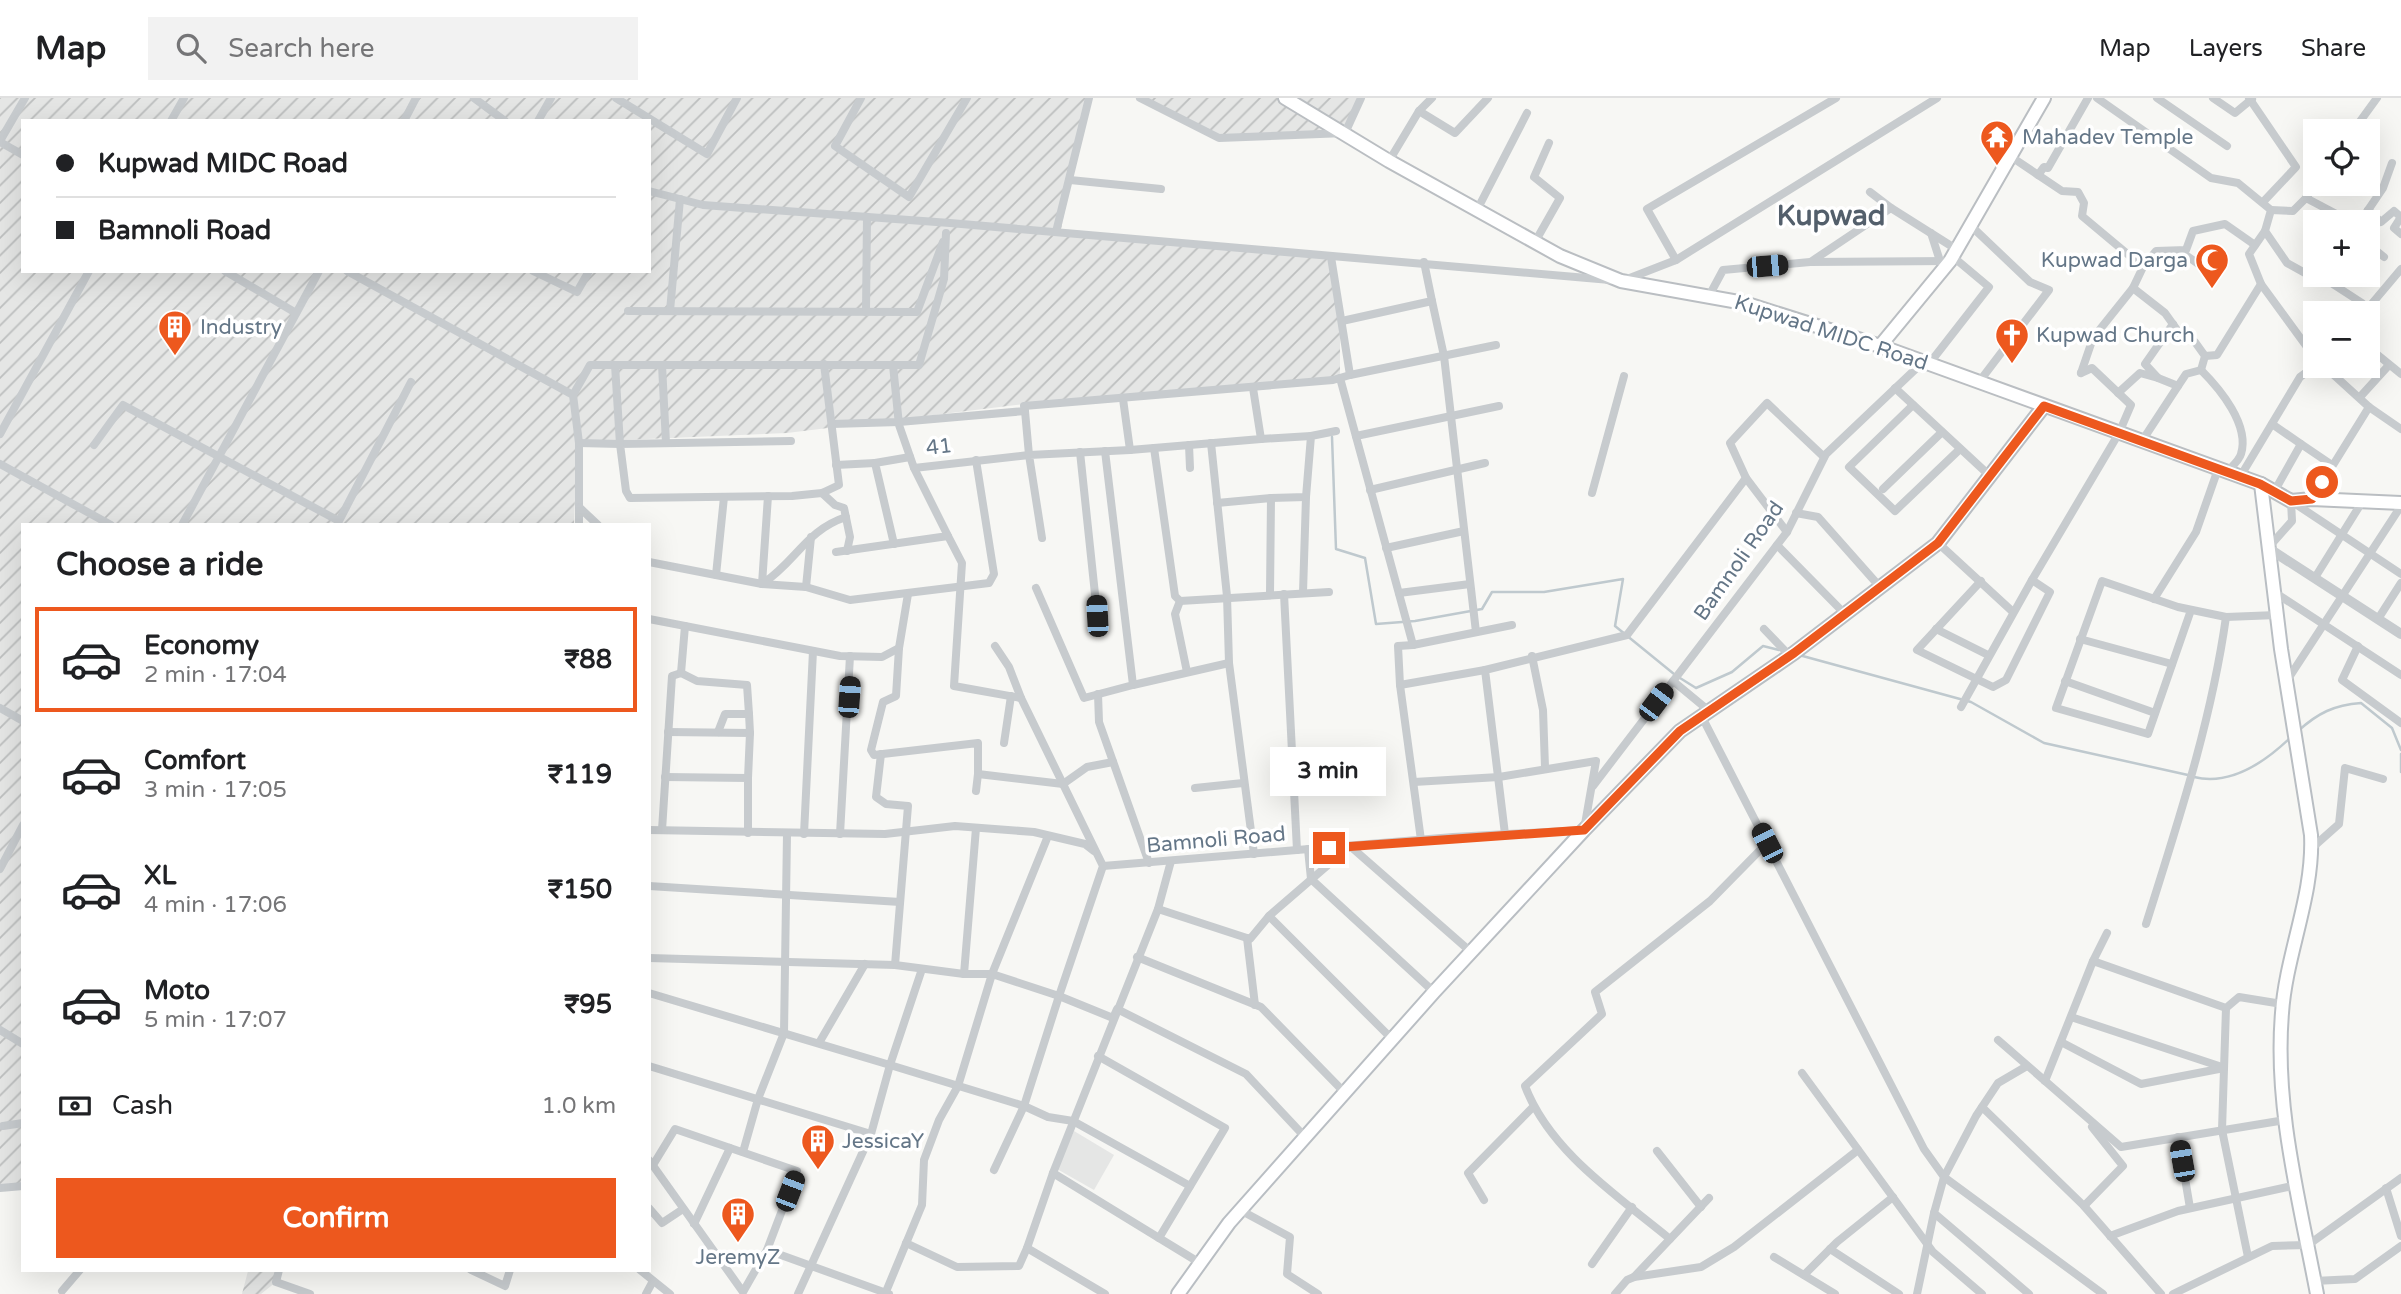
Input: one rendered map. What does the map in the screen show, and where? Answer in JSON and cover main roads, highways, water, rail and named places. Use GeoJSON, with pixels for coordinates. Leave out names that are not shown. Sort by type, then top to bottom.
{"type":"FeatureCollection","features":[{"type":"Feature","properties":{"kind":"main road","name":"Kupwad MIDC Road"},"geometry":{"type":"LineString","coordinates":[[1285,98],[1389,162],[1535,242],[1621,281],[1744,303],[1880,346],[2223,470],[2260,484],[2291,501],[2312,499],[2401,506]]}},
{"type":"Feature","properties":{"kind":"main road"},"geometry":{"type":"LineString","coordinates":[[1880,346],[1950,257],[2044,98]]}},
{"type":"Feature","properties":{"kind":"main road"},"geometry":{"type":"LineString","coordinates":[[1178,1294],[1240,1210],[1392,1039],[1584,830],[1680,731],[1790,656],[1938,543],[2044,406]]}},
{"type":"Feature","properties":{"kind":"main road"},"geometry":{"type":"LineString","coordinates":[[2260,484],[2286,682],[2312,848],[2297,934],[2285,976],[2282,1004],[2286,1119],[2316,1287]]}},
{"type":"Feature","properties":{"kind":"waterway"},"geometry":{"type":"LineString","coordinates":[[1332,437],[1336,549],[1365,558],[1376,624],[1415,621],[1482,609],[1492,592],[1544,592],[1623,579],[1615,626],[1674,674]]}},
{"type":"Feature","properties":{"kind":"waterway"},"geometry":{"type":"LineString","coordinates":[[1680,678],[1696,688],[1732,672],[1763,646],[1779,650]]}},
{"type":"Feature","properties":{"kind":"waterway"},"geometry":{"type":"LineString","coordinates":[[1799,655],[1971,702],[2044,743],[2188,775]]}},
{"type":"Feature","properties":{"kind":"waterway"},"geometry":{"type":"LineString","coordinates":[[2298,731],[2327,711],[2361,703],[2392,728],[2401,750]]}},
{"type":"Feature","properties":{"kind":"waterway"},"geometry":{"type":"LineString","coordinates":[[2194,777],[2208,779],[2234,775],[2258,763],[2290,738]]}},
{"type":"Feature","properties":{"kind":"waterway"},"geometry":{"type":"LineString","coordinates":[[2401,754],[2401,772]]}},
{"type":"Feature","properties":{"kind":"place","name":"Mahadev Temple"},"geometry":{"type":"Point","coordinates":[1997,167]}},
{"type":"Feature","properties":{"kind":"place","name":"Kupwad Darga"},"geometry":{"type":"Point","coordinates":[2212,290]}},
{"type":"Feature","properties":{"kind":"place","name":"Industry"},"geometry":{"type":"Point","coordinates":[175,357]}},
{"type":"Feature","properties":{"kind":"place","name":"Kupwad Church"},"geometry":{"type":"Point","coordinates":[2012,365]}},
{"type":"Feature","properties":{"kind":"place","name":"JessicaY"},"geometry":{"type":"Point","coordinates":[818,1171]}},
{"type":"Feature","properties":{"kind":"place","name":"JeremyZ"},"geometry":{"type":"Point","coordinates":[738,1244]}},
{"type":"Feature","properties":{"kind":"district","name":"Kupwad"},"geometry":{"type":"Point","coordinates":[1831,216]}}]}
